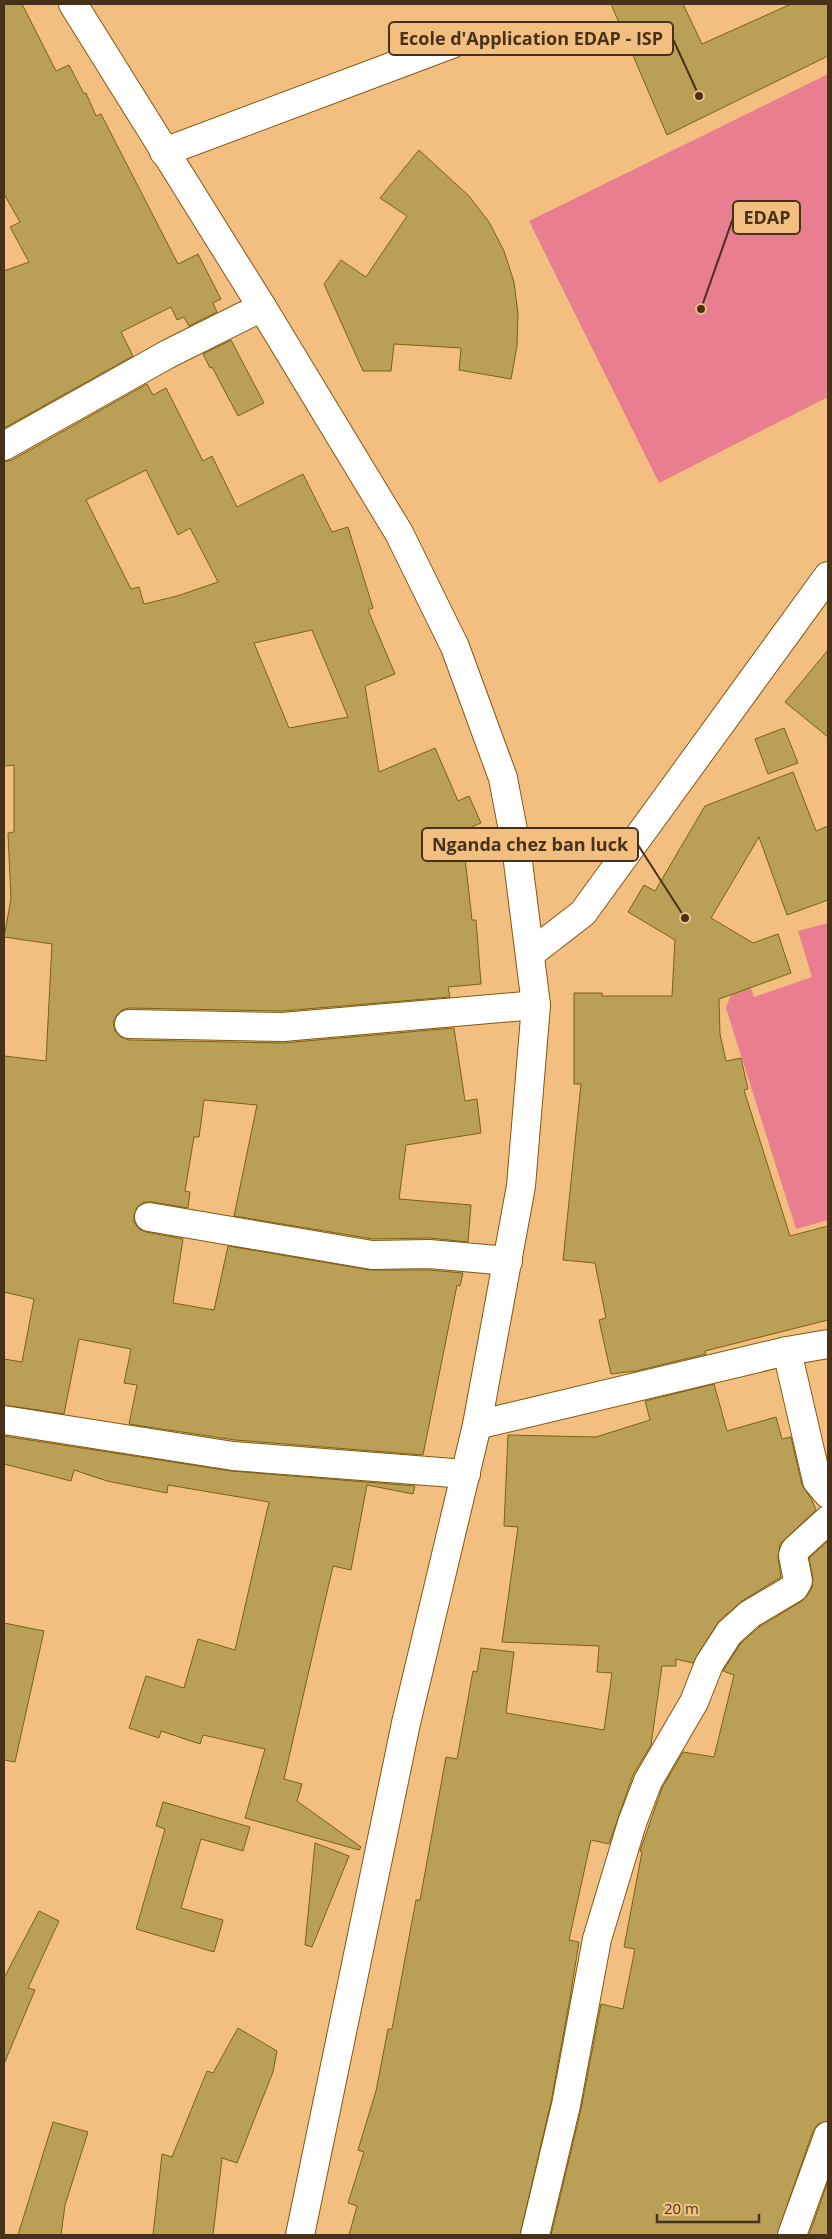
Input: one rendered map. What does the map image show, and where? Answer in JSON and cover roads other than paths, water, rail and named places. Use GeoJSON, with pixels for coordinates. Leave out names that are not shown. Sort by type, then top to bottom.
{"type":"FeatureCollection","features":[{"type":"Feature","properties":{"kind":"street"},"geometry":{"type":"LineString","coordinates":[[73,4],[262,307],[399,534],[455,647],[503,778],[516,846],[536,1005],[521,1186],[477,1425],[406,1723],[300,2235]]}},
{"type":"Feature","properties":{"kind":"street"},"geometry":{"type":"LineString","coordinates":[[164,152],[452,44]]}},
{"type":"Feature","properties":{"kind":"street"},"geometry":{"type":"LineString","coordinates":[[4,446],[168,354],[262,307]]}},
{"type":"Feature","properties":{"kind":"street"},"geometry":{"type":"LineString","coordinates":[[530,954],[582,913],[828,576]]}},
{"type":"Feature","properties":{"kind":"street"},"geometry":{"type":"LineString","coordinates":[[129,1024],[283,1027],[536,1005]]}},
{"type":"Feature","properties":{"kind":"street"},"geometry":{"type":"LineString","coordinates":[[149,1216],[372,1255],[429,1254],[508,1261]]}},
{"type":"Feature","properties":{"kind":"street"},"geometry":{"type":"LineString","coordinates":[[477,1425],[787,1351],[828,1344]]}},
{"type":"Feature","properties":{"kind":"street"},"geometry":{"type":"LineString","coordinates":[[787,1351],[818,1481],[828,1494]]}},
{"type":"Feature","properties":{"kind":"street"},"geometry":{"type":"LineString","coordinates":[[4,1420],[233,1456],[466,1474]]}},
{"type":"Feature","properties":{"kind":"street"},"geometry":{"type":"LineString","coordinates":[[535,2235],[566,2105],[597,1939],[632,1823],[648,1781],[694,1702],[709,1664],[729,1633],[750,1614],[794,1588],[798,1581],[793,1555],[794,1550],[828,1520]]}},
{"type":"Feature","properties":{"kind":"street"},"geometry":{"type":"LineString","coordinates":[[792,2235],[828,2136]]}},
{"type":"Feature","properties":{"kind":"place","name":"Ecole d'Application EDAP - ISP"},"geometry":{"type":"Point","coordinates":[699,96]}},
{"type":"Feature","properties":{"kind":"place","name":"EDAP"},"geometry":{"type":"Point","coordinates":[701,309]}},
{"type":"Feature","properties":{"kind":"place","name":"Nganda chez ban luck"},"geometry":{"type":"Point","coordinates":[685,918]}}]}
